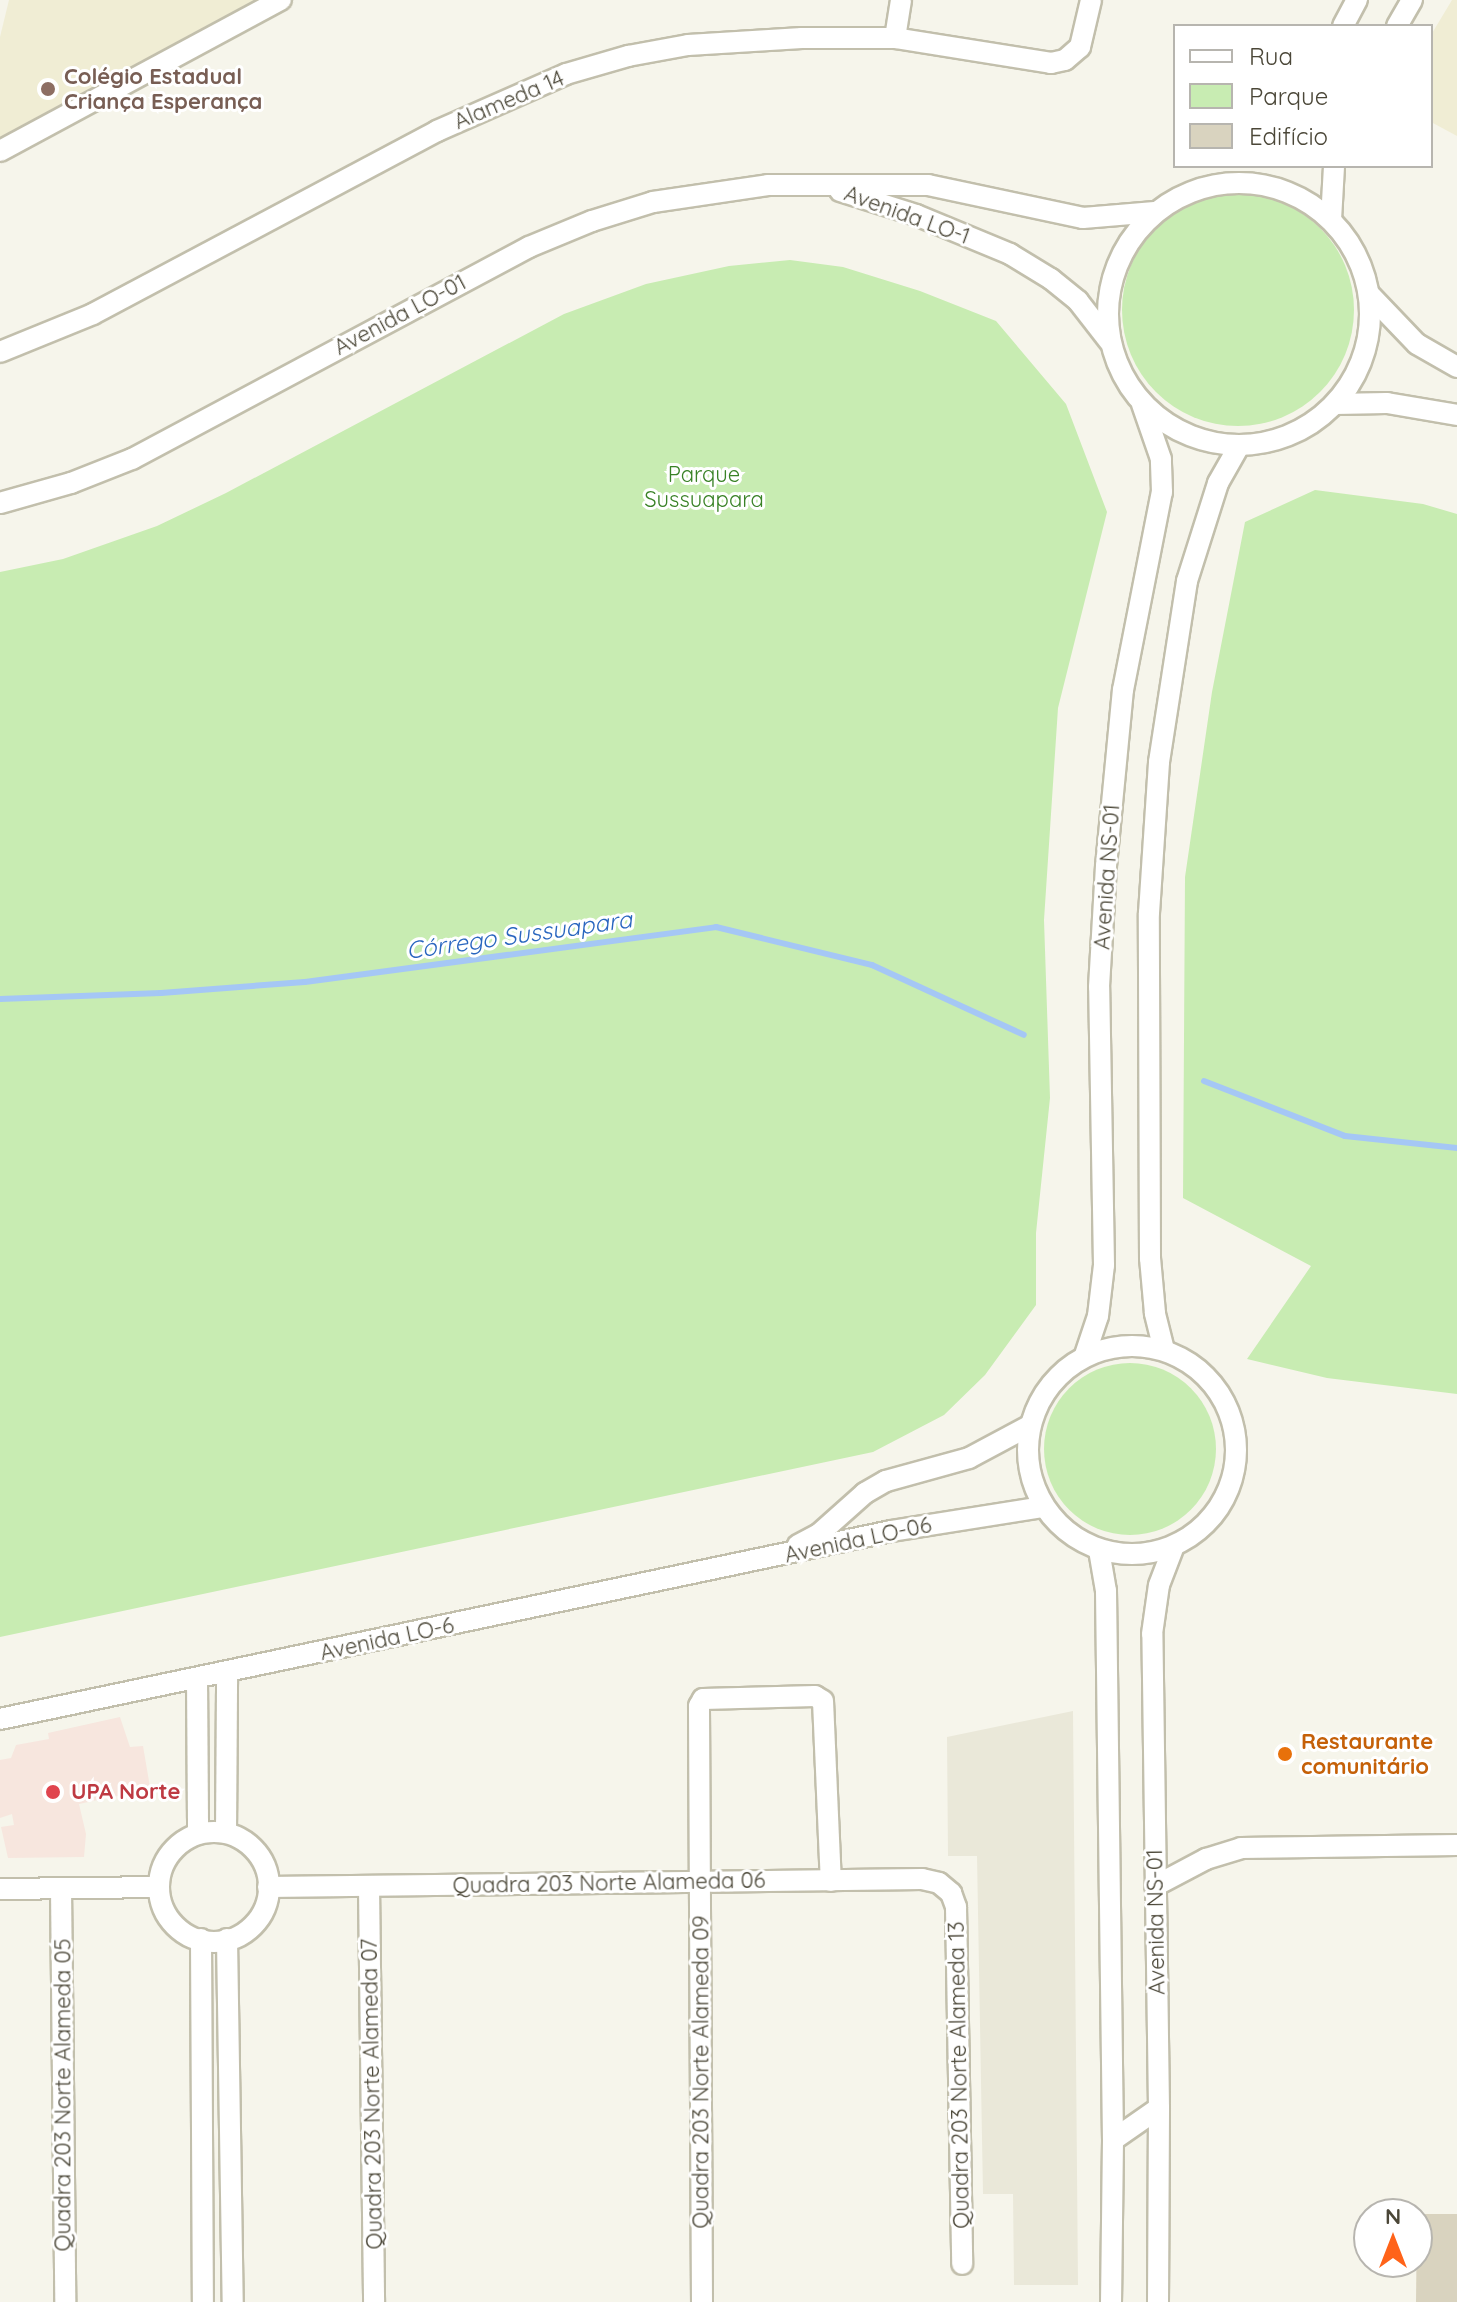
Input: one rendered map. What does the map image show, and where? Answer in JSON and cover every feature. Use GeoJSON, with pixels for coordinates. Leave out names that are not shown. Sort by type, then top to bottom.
{"type":"FeatureCollection","features":[{"type":"Feature","properties":{"kind":"street"},"geometry":{"type":"LineString","coordinates":[[0,151],[281,0]]}},
{"type":"Feature","properties":{"kind":"street"},"geometry":{"type":"LineString","coordinates":[[895,38],[901,0]]}},
{"type":"Feature","properties":{"kind":"street","name":"Alameda 14"},"geometry":{"type":"LineString","coordinates":[[0,352],[93,314],[437,131],[566,74],[628,56],[688,45],[802,38],[895,38],[1035,63],[1065,60],[1080,47],[1091,0]]}},
{"type":"Feature","properties":{"kind":"street"},"geometry":{"type":"LineString","coordinates":[[1344,24],[1357,0]]}},
{"type":"Feature","properties":{"kind":"street"},"geometry":{"type":"LineString","coordinates":[[1398,24],[1412,0]]}},
{"type":"Feature","properties":{"kind":"street"},"geometry":{"type":"LineString","coordinates":[[1331,220],[1334,168]]}},
{"type":"Feature","properties":{"kind":"street"},"geometry":{"type":"LineString","coordinates":[[1262,175],[1331,220],[1346,238],[1363,270],[1369,294],[1368,341],[1356,374],[1335,404],[1307,426],[1275,440],[1239,446],[1203,440],[1170,426],[1142,404],[1121,375],[1109,341],[1107,305],[1114,270],[1130,239],[1155,212],[1197,190],[1262,175]]}},
{"type":"Feature","properties":{"kind":"street","name":"Avenida LO-1"},"geometry":{"type":"LineString","coordinates":[[818,184],[928,185],[1083,218],[1155,212]]}},
{"type":"Feature","properties":{"kind":"street","name":"Avenida LO-1"},"geometry":{"type":"LineString","coordinates":[[818,184],[916,215],[1010,254],[1051,279],[1078,301],[1109,341]]}},
{"type":"Feature","properties":{"kind":"street","name":"Avenida LO-01"},"geometry":{"type":"LineString","coordinates":[[0,503],[71,483],[132,459],[508,258],[570,229],[672,197],[768,185],[818,184]]}},
{"type":"Feature","properties":{"kind":"street"},"geometry":{"type":"LineString","coordinates":[[1369,294],[1417,344],[1457,367]]}},
{"type":"Feature","properties":{"kind":"street"},"geometry":{"type":"LineString","coordinates":[[1335,404],[1387,403],[1457,415]]}},
{"type":"Feature","properties":{"kind":"street","name":"Avenida NS-01"},"geometry":{"type":"LineString","coordinates":[[1085,1355],[1098,1316],[1104,1265],[1099,987],[1107,851],[1123,690],[1162,492],[1161,459],[1142,404]]}},
{"type":"Feature","properties":{"kind":"street","name":"Avenida NS-01"},"geometry":{"type":"LineString","coordinates":[[1164,1350],[1155,1313],[1150,1258],[1149,913],[1159,762],[1187,581],[1218,483],[1239,446]]}},
{"type":"Feature","properties":{"kind":"street"},"geometry":{"type":"LineString","coordinates":[[1115,1347],[1164,1350],[1195,1366],[1219,1391],[1234,1422],[1237,1457],[1229,1491],[1211,1520],[1174,1546],[1128,1555],[1099,1550],[1067,1533],[1043,1507],[1028,1468],[1029,1426],[1044,1392],[1061,1373],[1085,1355],[1115,1347]]}},
{"type":"Feature","properties":{"kind":"street","name":"Avenida LO-06"},"geometry":{"type":"LineString","coordinates":[[773,1559],[819,1534],[865,1493],[886,1481],[969,1458],[1029,1426]]}},
{"type":"Feature","properties":{"kind":"street","name":"Avenida LO-06"},"geometry":{"type":"LineString","coordinates":[[773,1559],[891,1531],[1043,1507]]}},
{"type":"Feature","properties":{"kind":"street","name":"Avenida NS-01"},"geometry":{"type":"LineString","coordinates":[[1158,2302],[1159,2108],[1152,1634],[1159,1585],[1174,1546]]}},
{"type":"Feature","properties":{"kind":"street","name":"Avenida NS-01"},"geometry":{"type":"LineString","coordinates":[[1099,1550],[1106,1591],[1113,2140],[1111,2302]]}},
{"type":"Feature","properties":{"kind":"street","name":"Avenida LO-6"},"geometry":{"type":"LineString","coordinates":[[0,1719],[773,1559]]}},
{"type":"Feature","properties":{"kind":"street"},"geometry":{"type":"LineString","coordinates":[[226,1833],[227,1672]]}},
{"type":"Feature","properties":{"kind":"street"},"geometry":{"type":"LineString","coordinates":[[197,1678],[198,1834]]}},
{"type":"Feature","properties":{"kind":"street","name":"Quadra 203 Norte Alameda 09"},"geometry":{"type":"LineString","coordinates":[[702,2302],[699,1706],[703,1699],[820,1698],[825,1708],[831,1881]]}},
{"type":"Feature","properties":{"kind":"street"},"geometry":{"type":"LineString","coordinates":[[226,1833],[255,1851],[265,1868],[268,1887],[258,1919],[244,1932],[227,1939],[201,1939],[184,1933],[171,1921],[162,1905],[159,1887],[161,1870],[170,1854],[198,1834],[226,1833]]}},
{"type":"Feature","properties":{"kind":"street"},"geometry":{"type":"LineString","coordinates":[[1155,1886],[1206,1859],[1241,1848],[1457,1845]]}},
{"type":"Feature","properties":{"kind":"street","name":"Quadra 203 Norte Alameda 06"},"geometry":{"type":"LineString","coordinates":[[268,1887],[922,1879],[934,1881],[948,1889]]}},
{"type":"Feature","properties":{"kind":"street","name":"Quadra 203 Norte Alameda 07"},"geometry":{"type":"LineString","coordinates":[[369,1886],[374,2302]]}},
{"type":"Feature","properties":{"kind":"street"},"geometry":{"type":"LineString","coordinates":[[0,1889],[159,1887]]}},
{"type":"Feature","properties":{"kind":"street","name":"Quadra 203 Norte Alameda 05"},"geometry":{"type":"LineString","coordinates":[[61,1888],[65,2302]]}},
{"type":"Feature","properties":{"kind":"street","name":"Quadra 203 Norte Alameda 13"},"geometry":{"type":"LineString","coordinates":[[948,1889],[956,1907],[962,2264]]}},
{"type":"Feature","properties":{"kind":"street"},"geometry":{"type":"LineString","coordinates":[[201,1939],[203,2302]]}},
{"type":"Feature","properties":{"kind":"street"},"geometry":{"type":"LineString","coordinates":[[227,1939],[233,2302]]}},
{"type":"Feature","properties":{"kind":"street"},"geometry":{"type":"LineString","coordinates":[[1113,2140],[1159,2108]]}},
{"type":"Feature","properties":{"kind":"shaded area","name":"Colégio Estadual Criança Esperança"},"geometry":{"type":"Polygon","coordinates":[[[9,0],[262,0],[0,141],[0,37],[9,0]]]}},
{"type":"Feature","properties":{"kind":"shaded area"},"geometry":{"type":"Polygon","coordinates":[[[1452,0],[1457,0],[1457,136],[1433,123],[1433,32],[1452,0]]]}},
{"type":"Feature","properties":{"kind":"shaded area"},"geometry":{"type":"Polygon","coordinates":[[[1073,1711],[1078,2285],[1014,2285],[1013,2194],[983,2194],[977,1856],[948,1856],[947,1737],[1073,1711]]]}},
{"type":"Feature","properties":{"kind":"shaded area","name":"UPA Norte"},"geometry":{"type":"Polygon","coordinates":[[[120,1717],[130,1747],[143,1746],[150,1787],[114,1797],[111,1784],[105,1785],[107,1798],[79,1804],[86,1834],[84,1857],[8,1858],[1,1827],[14,1825],[12,1814],[0,1818],[0,1760],[11,1758],[16,1745],[49,1739],[48,1733],[120,1717]]]}},
{"type":"Feature","properties":{"kind":"green space"},"geometry":{"type":"Polygon","coordinates":[[[1238,194],[1283,202],[1303,213],[1320,228],[1335,245],[1346,265],[1354,310],[1346,355],[1335,375],[1320,392],[1303,407],[1283,418],[1238,426],[1193,418],[1173,407],[1156,392],[1141,375],[1130,355],[1122,310],[1130,265],[1141,245],[1156,228],[1173,213],[1193,202],[1238,194]]]}},
{"type":"Feature","properties":{"kind":"green space","name":"Parque Sussuapara"},"geometry":{"type":"Polygon","coordinates":[[[790,260],[843,267],[920,291],[996,321],[1066,404],[1107,512],[1058,708],[1044,920],[1050,1098],[1036,1233],[1036,1305],[985,1375],[944,1415],[873,1452],[0,1637],[0,572],[63,559],[157,526],[226,493],[564,314],[646,284],[729,266],[790,260]]]}},
{"type":"Feature","properties":{"kind":"green space"},"geometry":{"type":"Polygon","coordinates":[[[1315,490],[1423,504],[1457,514],[1457,1394],[1327,1378],[1247,1359],[1311,1266],[1183,1198],[1185,877],[1212,692],[1245,522],[1315,490]]]}},
{"type":"Feature","properties":{"kind":"green space"},"geometry":{"type":"Polygon","coordinates":[[[1130,1363],[1163,1369],[1191,1388],[1210,1416],[1216,1449],[1210,1482],[1191,1510],[1163,1529],[1130,1535],[1097,1529],[1069,1510],[1050,1482],[1044,1449],[1050,1416],[1069,1388],[1097,1369],[1130,1363]]]}},
{"type":"Feature","properties":{"kind":"building"},"geometry":{"type":"Polygon","coordinates":[[[1433,2214],[1457,2214],[1457,2302],[1416,2302],[1416,2278],[1433,2278],[1433,2214]]]}},
{"type":"Feature","properties":{"kind":"waterway","name":"Córrego Sussuapara"},"geometry":{"type":"LineString","coordinates":[[0,999],[161,993],[305,982],[716,927],[872,965],[1024,1035]]}},
{"type":"Feature","properties":{"kind":"waterway","name":"Córrego Sussuapara"},"geometry":{"type":"LineString","coordinates":[[1204,1081],[1345,1136],[1457,1148]]}},
{"type":"Feature","properties":{"kind":"place","name":"Colégio Estadual Criança Esperança"},"geometry":{"type":"Point","coordinates":[48,89]}},
{"type":"Feature","properties":{"kind":"place","name":"Restaurante comunitário"},"geometry":{"type":"Point","coordinates":[1285,1754]}},
{"type":"Feature","properties":{"kind":"place","name":"UPA Norte"},"geometry":{"type":"Point","coordinates":[53,1792]}}]}
